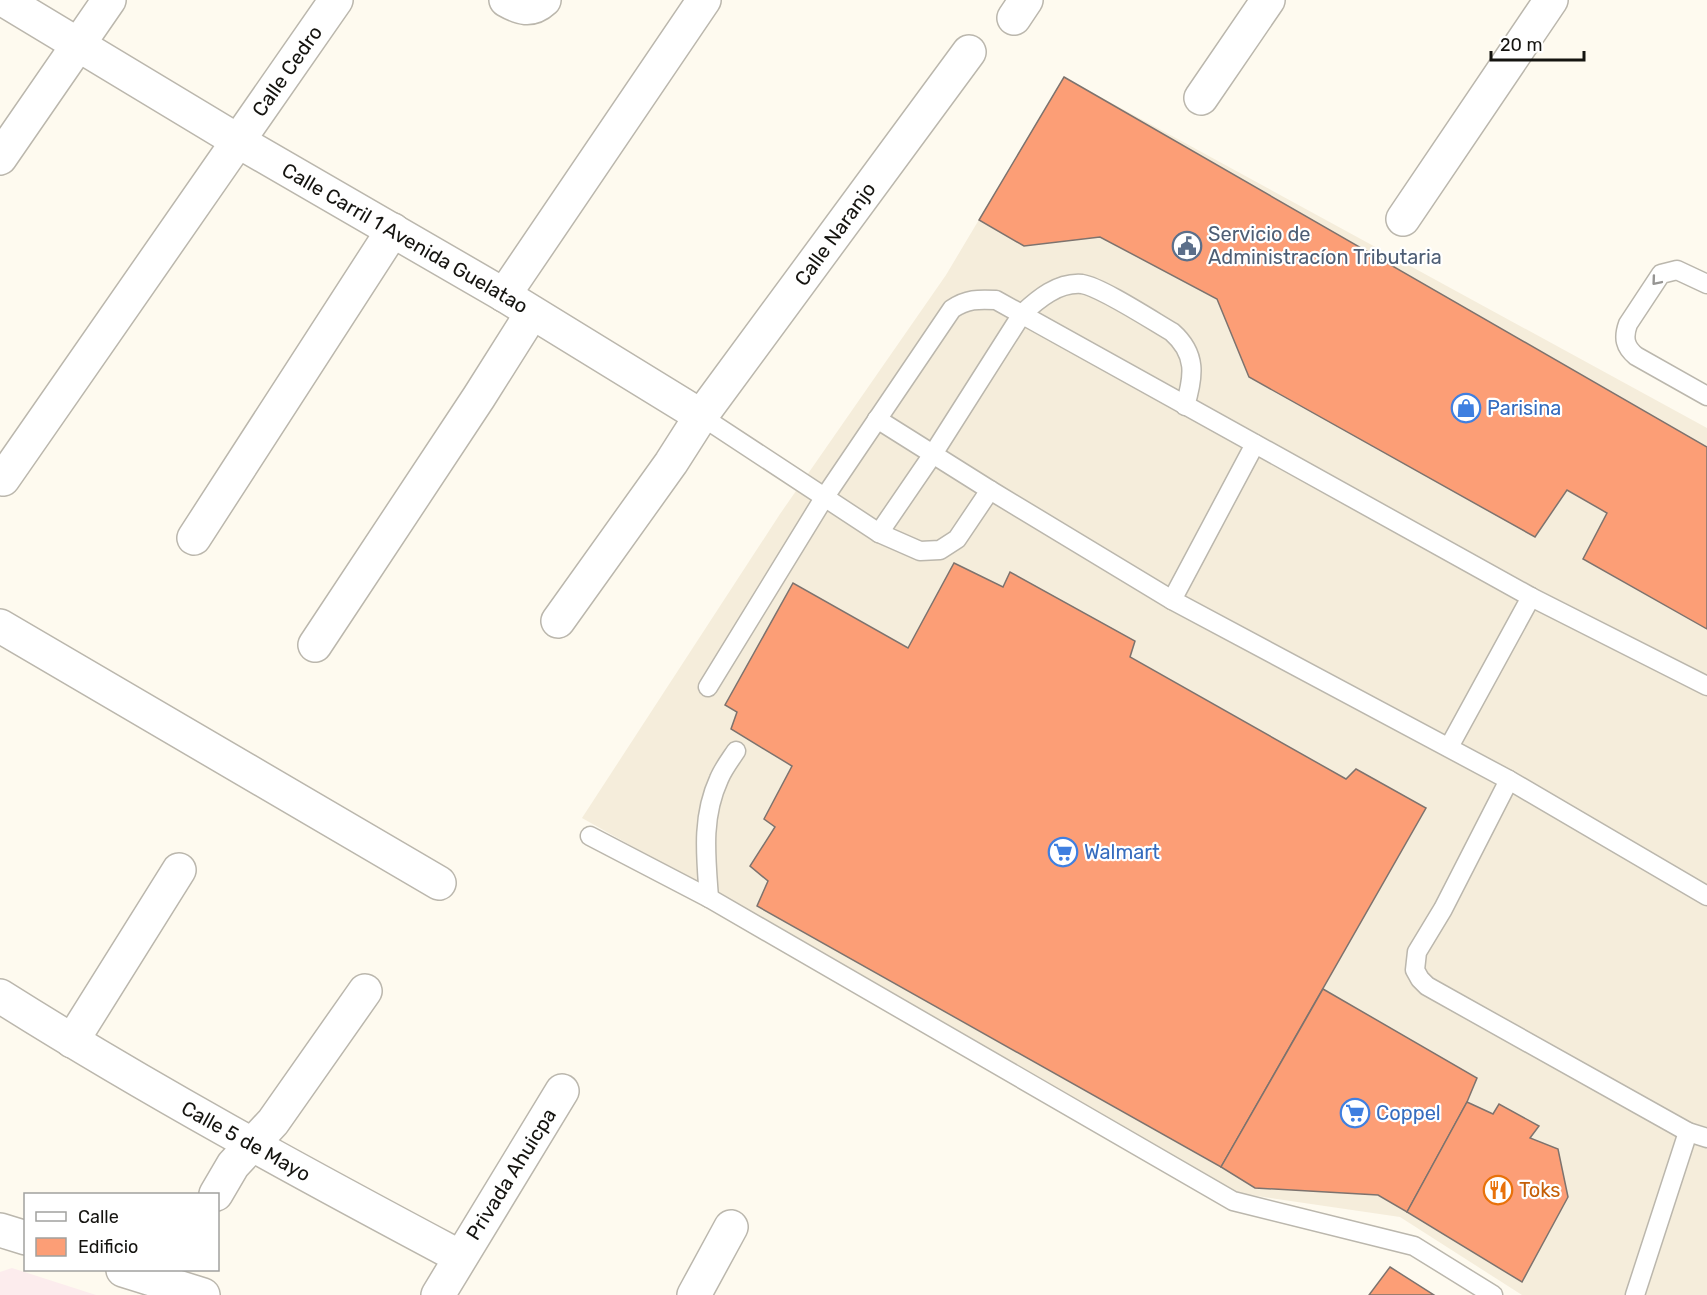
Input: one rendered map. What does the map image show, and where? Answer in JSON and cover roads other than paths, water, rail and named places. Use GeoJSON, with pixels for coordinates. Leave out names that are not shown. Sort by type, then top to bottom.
{"type":"FeatureCollection","features":[{"type":"Feature","properties":{"kind":"street","name":"Calle Carril 1 Avenida Guelatao"},"geometry":{"type":"LineString","coordinates":[[4,0],[238,141],[504,295],[701,416]]}},
{"type":"Feature","properties":{"kind":"street"},"geometry":{"type":"LineString","coordinates":[[0,158],[109,0]]}},
{"type":"Feature","properties":{"kind":"street","name":"Calle Cedro"},"geometry":{"type":"LineString","coordinates":[[3,479],[336,0]]}},
{"type":"Feature","properties":{"kind":"street"},"geometry":{"type":"LineString","coordinates":[[506,0],[523,8],[531,8],[544,0]]}},
{"type":"Feature","properties":{"kind":"street"},"geometry":{"type":"LineString","coordinates":[[504,295],[704,0]]}},
{"type":"Feature","properties":{"kind":"street"},"geometry":{"type":"LineString","coordinates":[[1201,98],[1268,0]]}},
{"type":"Feature","properties":{"kind":"street"},"geometry":{"type":"LineString","coordinates":[[1404,219],[1551,0]]}},
{"type":"Feature","properties":{"kind":"street","name":"Calle Naranjo"},"geometry":{"type":"LineString","coordinates":[[558,621],[671,463],[701,416],[969,52]]}},
{"type":"Feature","properties":{"kind":"street"},"geometry":{"type":"LineString","coordinates":[[194,538],[393,230]]}},
{"type":"Feature","properties":{"kind":"street"},"geometry":{"type":"LineString","coordinates":[[315,645],[532,313]]}},
{"type":"Feature","properties":{"kind":"street"},"geometry":{"type":"LineString","coordinates":[[0,626],[439,883]]}},
{"type":"Feature","properties":{"kind":"street"},"geometry":{"type":"LineString","coordinates":[[72,1041],[179,870]]}},
{"type":"Feature","properties":{"kind":"street"},"geometry":{"type":"LineString","coordinates":[[217,1193],[241,1154],[273,1122],[365,991]]}},
{"type":"Feature","properties":{"kind":"street","name":"Calle 5 de Mayo"},"geometry":{"type":"LineString","coordinates":[[0,996],[251,1146],[460,1257]]}},
{"type":"Feature","properties":{"kind":"street","name":"Privada Ahuicpa"},"geometry":{"type":"LineString","coordinates":[[460,1257],[562,1091]]}},
{"type":"Feature","properties":{"kind":"street"},"geometry":{"type":"LineString","coordinates":[[694,1295],[731,1227]]}},
{"type":"Feature","properties":{"kind":"street"},"geometry":{"type":"LineString","coordinates":[[0,1230],[24,1237]]}},
{"type":"Feature","properties":{"kind":"street"},"geometry":{"type":"LineString","coordinates":[[438,1295],[460,1257]]}},
{"type":"Feature","properties":{"kind":"street"},"geometry":{"type":"LineString","coordinates":[[130,1271],[181,1286]]}},
{"type":"Feature","properties":{"kind":"lane"},"geometry":{"type":"LineString","coordinates":[[1707,284],[1677,270],[1660,274],[1638,307],[1625,333],[1625,342],[1636,356],[1707,396]]}},
{"type":"Feature","properties":{"kind":"lane"},"geometry":{"type":"LineString","coordinates":[[879,533],[933,454],[1022,314],[1038,299],[1054,290],[1083,284],[1101,291],[1172,332],[1181,340],[1192,365],[1191,384],[1185,406]]}},
{"type":"Feature","properties":{"kind":"lane"},"geometry":{"type":"LineString","coordinates":[[708,687],[824,498],[952,309],[964,301],[978,298],[996,300],[1531,597],[1707,686]]}},
{"type":"Feature","properties":{"kind":"lane","name":"Calle Carril 1 Avenida Guelatao"},"geometry":{"type":"LineString","coordinates":[[701,416],[801,484],[879,533],[920,551],[940,550],[957,539],[990,490]]}},
{"type":"Feature","properties":{"kind":"lane"},"geometry":{"type":"LineString","coordinates":[[878,419],[1172,600],[1509,780],[1707,896]]}},
{"type":"Feature","properties":{"kind":"lane"},"geometry":{"type":"LineString","coordinates":[[1172,600],[1255,444]]}},
{"type":"Feature","properties":{"kind":"lane"},"geometry":{"type":"LineString","coordinates":[[1449,747],[1531,597]]}},
{"type":"Feature","properties":{"kind":"lane"},"geometry":{"type":"LineString","coordinates":[[709,898],[705,842],[707,813],[719,778],[736,751]]}},
{"type":"Feature","properties":{"kind":"lane"},"geometry":{"type":"LineString","coordinates":[[1509,780],[1454,888],[1417,952],[1415,970],[1427,986],[1688,1132],[1707,1138]]}},
{"type":"Feature","properties":{"kind":"lane"},"geometry":{"type":"LineString","coordinates":[[590,836],[709,898],[1233,1201],[1414,1246],[1493,1295]]}},
{"type":"Feature","properties":{"kind":"lane"},"geometry":{"type":"LineString","coordinates":[[1635,1295],[1688,1132]]}},
{"type":"Feature","properties":{"kind":"place","name":"Servicio de Administracíon Tributaria"},"geometry":{"type":"Point","coordinates":[1187,246]}},
{"type":"Feature","properties":{"kind":"place","name":"Parisina"},"geometry":{"type":"Point","coordinates":[1466,408]}},
{"type":"Feature","properties":{"kind":"place","name":"Walmart"},"geometry":{"type":"Point","coordinates":[1063,852]}},
{"type":"Feature","properties":{"kind":"place","name":"Coppel"},"geometry":{"type":"Point","coordinates":[1355,1113]}},
{"type":"Feature","properties":{"kind":"place","name":"Toks"},"geometry":{"type":"Point","coordinates":[1498,1190]}}]}
